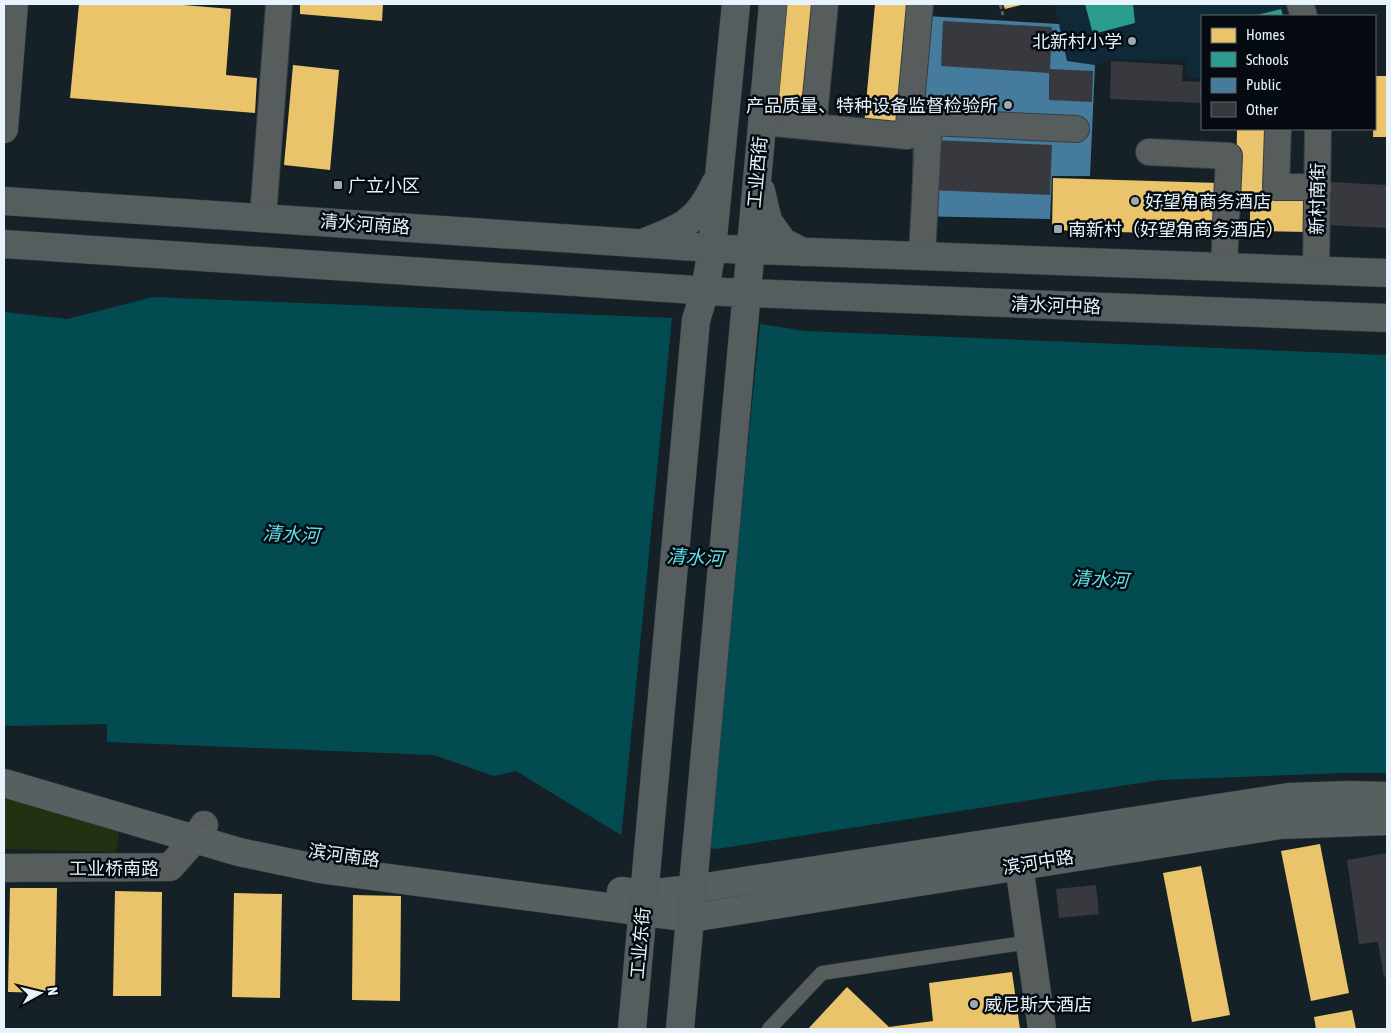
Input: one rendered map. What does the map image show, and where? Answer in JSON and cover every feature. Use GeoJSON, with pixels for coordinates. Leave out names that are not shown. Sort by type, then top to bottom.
{"type":"FeatureCollection","features":[{"type":"Feature","properties":{"kind":"main road"},"geometry":{"type":"LineString","coordinates":[[680,1029],[743,324],[729,249],[719,176],[736,4]]}},
{"type":"Feature","properties":{"kind":"main road","name":"工业西街"},"geometry":{"type":"LineString","coordinates":[[729,249],[757,174],[772,4]]}},
{"type":"Feature","properties":{"kind":"main road"},"geometry":{"type":"LineString","coordinates":[[757,174],[768,221],[783,242],[803,252]]}},
{"type":"Feature","properties":{"kind":"main road"},"geometry":{"type":"LineString","coordinates":[[640,244],[672,232],[692,219],[707,202],[719,176]]}},
{"type":"Feature","properties":{"kind":"main road","name":"清水河南路"},"geometry":{"type":"LineString","coordinates":[[4,201],[729,249]]}},
{"type":"Feature","properties":{"kind":"main road"},"geometry":{"type":"LineString","coordinates":[[4,244],[715,291]]}},
{"type":"Feature","properties":{"kind":"main road"},"geometry":{"type":"LineString","coordinates":[[729,249],[1387,273]]}},
{"type":"Feature","properties":{"kind":"main road","name":"工业东街"},"geometry":{"type":"LineString","coordinates":[[632,1029],[696,320],[715,291],[729,249]]}},
{"type":"Feature","properties":{"kind":"main road"},"geometry":{"type":"LineString","coordinates":[[671,288],[684,295],[691,303],[696,320]]}},
{"type":"Feature","properties":{"kind":"main road","name":"清水河中路"},"geometry":{"type":"LineString","coordinates":[[715,291],[1387,318]]}},
{"type":"Feature","properties":{"kind":"main road"},"geometry":{"type":"LineString","coordinates":[[743,324],[751,310],[762,301],[777,294]]}},
{"type":"Feature","properties":{"kind":"main road","name":"滨河南路"},"geometry":{"type":"LineString","coordinates":[[4,767],[200,832]]}},
{"type":"Feature","properties":{"kind":"main road","name":"滨河南路"},"geometry":{"type":"LineString","coordinates":[[4,783],[200,832],[243,837],[322,854],[643,903],[691,918]]}},
{"type":"Feature","properties":{"kind":"main road","name":"滨河中路"},"geometry":{"type":"LineString","coordinates":[[693,889],[1289,798],[1348,795],[1387,796]]}},
{"type":"Feature","properties":{"kind":"main road","name":"滨河中路"},"geometry":{"type":"LineString","coordinates":[[691,918],[1280,824],[1387,820]]}},
{"type":"Feature","properties":{"kind":"main road","name":"滨河南路"},"geometry":{"type":"LineString","coordinates":[[643,903],[693,889]]}},
{"type":"Feature","properties":{"kind":"street"},"geometry":{"type":"LineString","coordinates":[[4,122],[14,4]]}},
{"type":"Feature","properties":{"kind":"street"},"geometry":{"type":"LineString","coordinates":[[263,217],[279,4]]}},
{"type":"Feature","properties":{"kind":"street"},"geometry":{"type":"LineString","coordinates":[[813,127],[825,4]]}},
{"type":"Feature","properties":{"kind":"street"},"geometry":{"type":"LineString","coordinates":[[762,122],[908,136],[920,4]]}},
{"type":"Feature","properties":{"kind":"street"},"geometry":{"type":"LineString","coordinates":[[922,256],[929,122],[1076,129]]}},
{"type":"Feature","properties":{"kind":"street"},"geometry":{"type":"LineString","coordinates":[[1278,130],[1276,187],[1318,188]]}},
{"type":"Feature","properties":{"kind":"street","name":"新村南街"},"geometry":{"type":"LineString","coordinates":[[1316,270],[1318,130]]}},
{"type":"Feature","properties":{"kind":"street"},"geometry":{"type":"LineString","coordinates":[[1149,152],[1229,156],[1224,267]]}},
{"type":"Feature","properties":{"kind":"street","name":"工业桥南路"},"geometry":{"type":"LineString","coordinates":[[4,868],[170,867],[200,832]]}},
{"type":"Feature","properties":{"kind":"street"},"geometry":{"type":"LineString","coordinates":[[1019,865],[1042,1029]]}},
{"type":"Feature","properties":{"kind":"lane"},"geometry":{"type":"LineString","coordinates":[[769,1029],[822,973],[1030,942]]}},
{"type":"Feature","properties":{"kind":"path"},"geometry":{"type":"LineString","coordinates":[[1000,4],[1003,15]]}},
{"type":"Feature","properties":{"kind":"shaded area","name":"北新村小学"},"geometry":{"type":"Polygon","coordinates":[[[1054,4],[1283,4],[1286,15],[1201,15],[1201,79],[1188,77],[1186,60],[1113,59],[1095,65],[1067,61],[1054,4]]]}},
{"type":"Feature","properties":{"kind":"green space"},"geometry":{"type":"Polygon","coordinates":[[[4,797],[120,829],[116,852],[4,849],[4,797]]]}},
{"type":"Feature","properties":{"kind":"water","name":"清水河"},"geometry":{"type":"Polygon","coordinates":[[[153,297],[672,318],[760,324],[805,331],[1387,355],[1387,773],[1159,780],[716,849],[629,840],[516,771],[494,776],[434,755],[107,742],[107,724],[4,725],[4,312],[67,319],[153,297]]]}},
{"type":"Feature","properties":{"kind":"pier"},"geometry":{"type":"Polygon","coordinates":[[[672,318],[760,324],[707,851],[628,843],[621,839],[672,318]]]}},
{"type":"Feature","properties":{"kind":"building: Homes"},"geometry":{"type":"Polygon","coordinates":[[[79,4],[172,4],[231,9],[226,75],[257,78],[255,113],[70,98],[79,4]]]}},
{"type":"Feature","properties":{"kind":"building: Homes"},"geometry":{"type":"Polygon","coordinates":[[[300,4],[383,4],[382,21],[300,14],[300,4]]]}},
{"type":"Feature","properties":{"kind":"building: Homes"},"geometry":{"type":"Polygon","coordinates":[[[779,4],[820,4],[809,120],[768,115],[779,4]]]}},
{"type":"Feature","properties":{"kind":"building: Homes"},"geometry":{"type":"Polygon","coordinates":[[[875,4],[917,4],[905,128],[864,125],[875,4]]]}},
{"type":"Feature","properties":{"kind":"building: Homes"},"geometry":{"type":"Polygon","coordinates":[[[1003,4],[1025,4],[1005,9],[1003,4]]]}},
{"type":"Feature","properties":{"kind":"building: Homes"},"geometry":{"type":"Polygon","coordinates":[[[293,65],[339,70],[330,170],[284,165],[293,65]]]}},
{"type":"Feature","properties":{"kind":"building: Homes"},"geometry":{"type":"Polygon","coordinates":[[[1376,76],[1387,76],[1387,137],[1373,137],[1373,130],[1376,130],[1376,76]]]}},
{"type":"Feature","properties":{"kind":"building: Homes"},"geometry":{"type":"Polygon","coordinates":[[[1237,130],[1272,130],[1271,193],[1308,194],[1307,232],[1250,231],[1250,193],[1236,193],[1237,130]]]}},
{"type":"Feature","properties":{"kind":"building: Homes","name":"好望角商务酒店"},"geometry":{"type":"Polygon","coordinates":[[[1053,178],[1219,183],[1217,235],[1052,230],[1053,178]]]}},
{"type":"Feature","properties":{"kind":"building: Homes"},"geometry":{"type":"Polygon","coordinates":[[[1320,844],[1349,993],[1311,1001],[1281,851],[1320,844]]]}},
{"type":"Feature","properties":{"kind":"building: Homes"},"geometry":{"type":"Polygon","coordinates":[[[1201,866],[1230,1015],[1192,1022],[1163,873],[1201,866]]]}},
{"type":"Feature","properties":{"kind":"building: Homes"},"geometry":{"type":"Polygon","coordinates":[[[10,888],[57,888],[55,993],[8,992],[10,888]]]}},
{"type":"Feature","properties":{"kind":"building: Homes"},"geometry":{"type":"Polygon","coordinates":[[[115,891],[162,892],[161,996],[113,996],[115,891]]]}},
{"type":"Feature","properties":{"kind":"building: Homes"},"geometry":{"type":"Polygon","coordinates":[[[234,893],[282,894],[280,998],[232,997],[234,893]]]}},
{"type":"Feature","properties":{"kind":"building: Homes"},"geometry":{"type":"Polygon","coordinates":[[[353,895],[401,896],[400,1001],[352,1000],[353,895]]]}},
{"type":"Feature","properties":{"kind":"building: Homes","name":"威尼斯大酒店"},"geometry":{"type":"Polygon","coordinates":[[[1012,972],[1020,1029],[808,1029],[847,987],[889,1027],[933,1021],[929,983],[1012,972]]]}},
{"type":"Feature","properties":{"kind":"building: Homes"},"geometry":{"type":"Polygon","coordinates":[[[1352,1010],[1356,1029],[1316,1029],[1314,1017],[1352,1010]]]}},
{"type":"Feature","properties":{"kind":"building: Schools"},"geometry":{"type":"Polygon","coordinates":[[[1085,4],[1133,4],[1135,23],[1093,34],[1085,4]]]}},
{"type":"Feature","properties":{"kind":"building: Schools"},"geometry":{"type":"Polygon","coordinates":[[[1281,9],[1283,15],[1257,15],[1281,9]]]}},
{"type":"Feature","properties":{"kind":"building: Public","name":"产品质量、特种设备监督检验所"},"geometry":{"type":"Polygon","coordinates":[[[927,16],[1059,24],[1067,61],[1095,65],[1090,176],[1052,176],[1050,219],[912,216],[913,144],[927,16]]]}},
{"type":"Feature","properties":{"kind":"building: Other"},"geometry":{"type":"Polygon","coordinates":[[[943,21],[1052,27],[1050,69],[1093,71],[1092,102],[1049,100],[1049,73],[941,66],[943,21]]]}},
{"type":"Feature","properties":{"kind":"building: Other"},"geometry":{"type":"Polygon","coordinates":[[[1111,61],[1183,65],[1182,81],[1201,82],[1201,103],[1110,99],[1111,61]]]}},
{"type":"Feature","properties":{"kind":"building: Other"},"geometry":{"type":"Polygon","coordinates":[[[932,140],[1052,145],[1050,195],[930,190],[932,140]]]}},
{"type":"Feature","properties":{"kind":"building: Other"},"geometry":{"type":"Polygon","coordinates":[[[1330,182],[1387,185],[1387,228],[1328,225],[1330,182]]]}},
{"type":"Feature","properties":{"kind":"building: Other"},"geometry":{"type":"Polygon","coordinates":[[[1387,853],[1387,976],[1384,977],[1378,942],[1359,944],[1347,860],[1387,853]]]}},
{"type":"Feature","properties":{"kind":"building: Other"},"geometry":{"type":"Polygon","coordinates":[[[1096,885],[1099,914],[1059,918],[1056,889],[1096,885]]]}},
{"type":"Feature","properties":{"kind":"place","name":"北新村小学"},"geometry":{"type":"Point","coordinates":[1132,41]}},
{"type":"Feature","properties":{"kind":"place","name":"产品质量、特种设备监督检验所"},"geometry":{"type":"Point","coordinates":[1008,105]}},
{"type":"Feature","properties":{"kind":"place","name":"广立小区"},"geometry":{"type":"Point","coordinates":[338,185]}},
{"type":"Feature","properties":{"kind":"place","name":"好望角商务酒店"},"geometry":{"type":"Point","coordinates":[1135,201]}},
{"type":"Feature","properties":{"kind":"place","name":"南新村（好望角商务酒店）"},"geometry":{"type":"Point","coordinates":[1058,229]}},
{"type":"Feature","properties":{"kind":"place","name":"威尼斯大酒店"},"geometry":{"type":"Point","coordinates":[974,1004]}}]}
